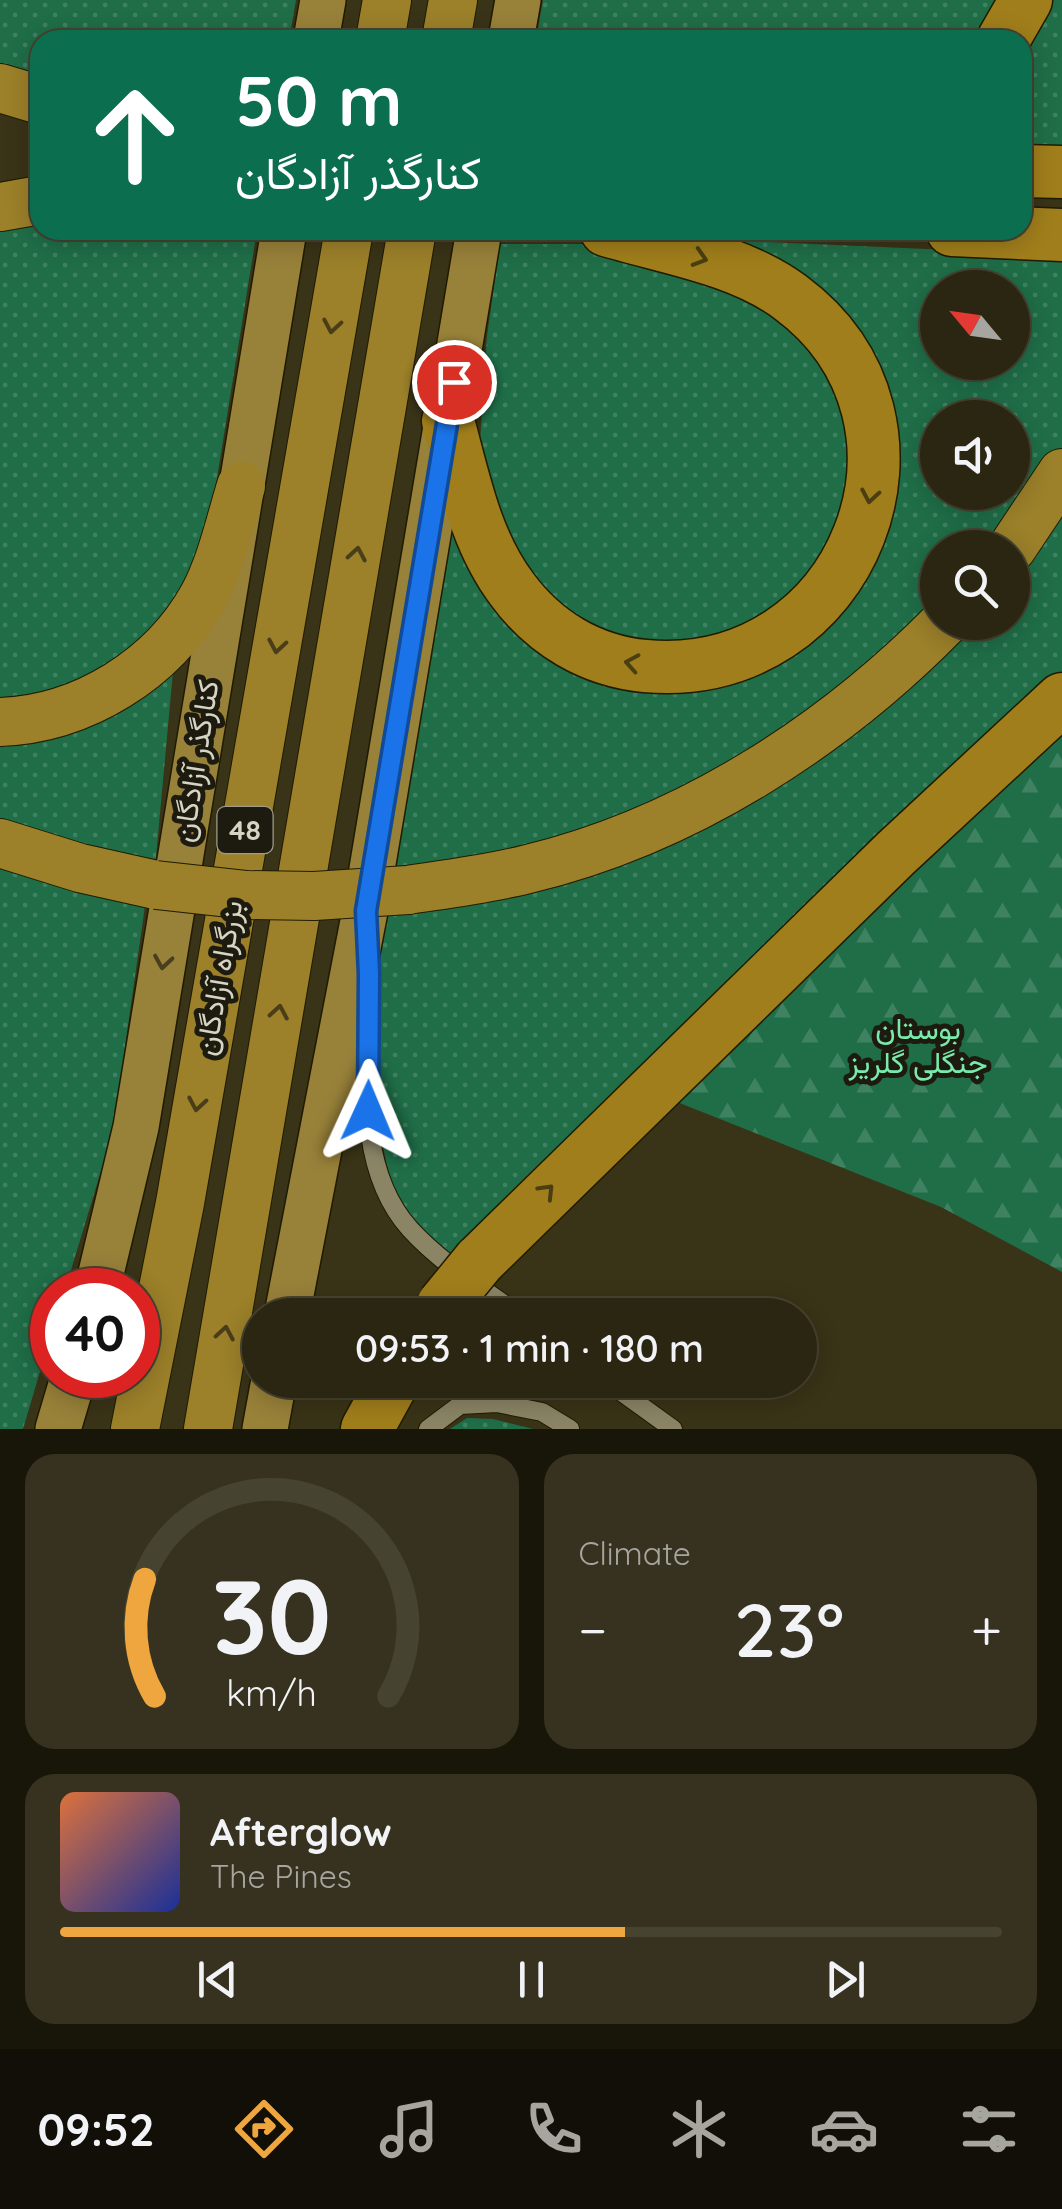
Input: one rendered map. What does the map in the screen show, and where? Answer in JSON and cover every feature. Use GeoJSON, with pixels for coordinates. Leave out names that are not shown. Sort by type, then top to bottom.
{"type":"FeatureCollection","features":[{"type":"Feature","properties":{"kind":"highway"},"geometry":{"type":"LineString","coordinates":[[382,30],[388,0]]}},
{"type":"Feature","properties":{"kind":"highway"},"geometry":{"type":"LineString","coordinates":[[448,30],[453,0]]}},
{"type":"Feature","properties":{"kind":"highway"},"geometry":{"type":"LineString","coordinates":[[1009,30],[1026,0]]}},
{"type":"Feature","properties":{"kind":"highway"},"geometry":{"type":"LineString","coordinates":[[0,88],[30,97]]}},
{"type":"Feature","properties":{"kind":"highway"},"geometry":{"type":"LineString","coordinates":[[0,114],[30,115]]}},
{"type":"Feature","properties":{"kind":"highway"},"geometry":{"type":"LineString","coordinates":[[1032,171],[1062,172]]}},
{"type":"Feature","properties":{"kind":"highway"},"geometry":{"type":"LineString","coordinates":[[0,189],[30,190]]}},
{"type":"Feature","properties":{"kind":"highway"},"geometry":{"type":"LineString","coordinates":[[0,207],[30,202]]}},
{"type":"Feature","properties":{"kind":"highway"},"geometry":{"type":"LineString","coordinates":[[1032,233],[1062,234]]}},
{"type":"Feature","properties":{"kind":"highway","name":"بزرگراه آزادگان"},"geometry":{"type":"LineString","coordinates":[[135,1429],[180,1203],[347,240]]}},
{"type":"Feature","properties":{"kind":"highway","name":"48"},"geometry":{"type":"LineString","coordinates":[[208,1429],[410,240]]}},
{"type":"Feature","properties":{"kind":"highway"},"geometry":{"type":"LineString","coordinates":[[448,420],[474,518],[493,560],[538,620],[596,656],[634,664],[701,666],[731,660],[760,646],[817,604],[855,547],[868,511],[872,480],[868,416],[851,368],[836,343],[813,318],[769,283],[740,270],[640,240]]}},
{"type":"Feature","properties":{"kind":"highway"},"geometry":{"type":"LineString","coordinates":[[1024,530],[1062,474]]}},
{"type":"Feature","properties":{"kind":"highway"},"geometry":{"type":"LineString","coordinates":[[0,722],[46,716],[88,702],[159,657],[206,593],[242,486]]}},
{"type":"Feature","properties":{"kind":"highway"},"geometry":{"type":"LineString","coordinates":[[0,843],[80,868],[156,884],[247,894],[314,896],[408,890],[529,869],[601,846],[680,814],[756,772],[834,721],[927,640]]}},
{"type":"Feature","properties":{"kind":"highway"},"geometry":{"type":"LineString","coordinates":[[450,1298],[479,1261],[881,867],[1062,699]]}},
{"type":"Feature","properties":{"kind":"highway"},"geometry":{"type":"LineString","coordinates":[[159,1268],[180,1203]]}},
{"type":"Feature","properties":{"kind":"highway"},"geometry":{"type":"LineString","coordinates":[[106,1429],[116,1398]]}},
{"type":"Feature","properties":{"kind":"highway"},"geometry":{"type":"LineString","coordinates":[[367,1429],[384,1398]]}},
{"type":"Feature","properties":{"kind":"main road"},"geometry":{"type":"LineString","coordinates":[[318,30],[323,0]]}},
{"type":"Feature","properties":{"kind":"main road"},"geometry":{"type":"LineString","coordinates":[[513,30],[518,0]]}},
{"type":"Feature","properties":{"kind":"main road","name":"کنارگذر آزادگان"},"geometry":{"type":"LineString","coordinates":[[102,1268],[136,1127],[282,240]]}},
{"type":"Feature","properties":{"kind":"main road"},"geometry":{"type":"LineString","coordinates":[[290,1298],[366,911],[478,240]]}},
{"type":"Feature","properties":{"kind":"main road"},"geometry":{"type":"LineString","coordinates":[[58,1429],[67,1398]]}},
{"type":"Feature","properties":{"kind":"main road"},"geometry":{"type":"LineString","coordinates":[[265,1429],[271,1398]]}},
{"type":"Feature","properties":{"kind":"street"},"geometry":{"type":"LineString","coordinates":[[366,911],[368,1111],[378,1173],[391,1203],[410,1228],[447,1264],[495,1298]]}},
{"type":"Feature","properties":{"kind":"street"},"geometry":{"type":"LineString","coordinates":[[629,1398],[673,1429]]}},
{"type":"Feature","properties":{"kind":"street"},"geometry":{"type":"LineString","coordinates":[[428,1429],[460,1404],[496,1403],[542,1412],[570,1429]]}},
{"type":"Feature","properties":{"kind":"green space"},"geometry":{"type":"Polygon","coordinates":[[[0,0],[296,0],[291,30],[30,30],[30,86],[0,76],[0,0]]]}},
{"type":"Feature","properties":{"kind":"green space"},"geometry":{"type":"Polygon","coordinates":[[[543,0],[1012,0],[990,30],[538,30],[543,0]]]}},
{"type":"Feature","properties":{"kind":"green space"},"geometry":{"type":"Polygon","coordinates":[[[1046,0],[1062,0],[1062,158],[1032,156],[1032,30],[1028,30],[1046,0]]]}},
{"type":"Feature","properties":{"kind":"green space"},"geometry":{"type":"Polygon","coordinates":[[[30,221],[30,240],[255,240],[201,577],[129,664],[0,708],[0,223],[30,221]]]}},
{"type":"Feature","properties":{"kind":"green space"},"geometry":{"type":"Polygon","coordinates":[[[660,240],[1062,255],[1062,451],[1030,496],[1030,400],[920,400],[920,510],[1020,510],[1006,530],[920,530],[920,628],[838,703],[595,836],[379,881],[449,510],[635,681],[851,584],[858,356],[660,240]]]}},
{"type":"Feature","properties":{"kind":"green space"},"geometry":{"type":"Polygon","coordinates":[[[500,244],[628,244],[764,294],[842,374],[860,503],[778,624],[678,654],[565,622],[511,557],[480,442],[487,336],[500,244]]]}},
{"type":"Feature","properties":{"kind":"green space"},"geometry":{"type":"Polygon","coordinates":[[[1062,499],[1062,676],[456,1266],[405,1210],[392,1181],[383,1145],[377,1063],[382,907],[590,864],[939,640],[1030,640],[1030,547],[1062,499]]]}},
{"type":"Feature","properties":{"kind":"green space"},"geometry":{"type":"Polygon","coordinates":[[[174,661],[155,868],[0,828],[0,737],[174,661]]]}},
{"type":"Feature","properties":{"kind":"green space","name":"بوستان جنگلی گلریز"},"geometry":{"type":"Polygon","coordinates":[[[1062,722],[1062,1272],[941,1207],[667,1098],[1062,722]]]}},
{"type":"Feature","properties":{"kind":"green space"},"geometry":{"type":"Polygon","coordinates":[[[0,855],[145,906],[113,1131],[72,1268],[30,1268],[32,1398],[23,1429],[0,1429],[0,855]]]}},
{"type":"Feature","properties":{"kind":"green space"},"geometry":{"type":"Polygon","coordinates":[[[467,1418],[493,1419],[533,1429],[450,1429],[467,1418]]]}},
{"type":"Feature","properties":{"kind":"route"},"geometry":{"type":"LineString","coordinates":[[368,1111],[366,911],[454,382]]}}]}
